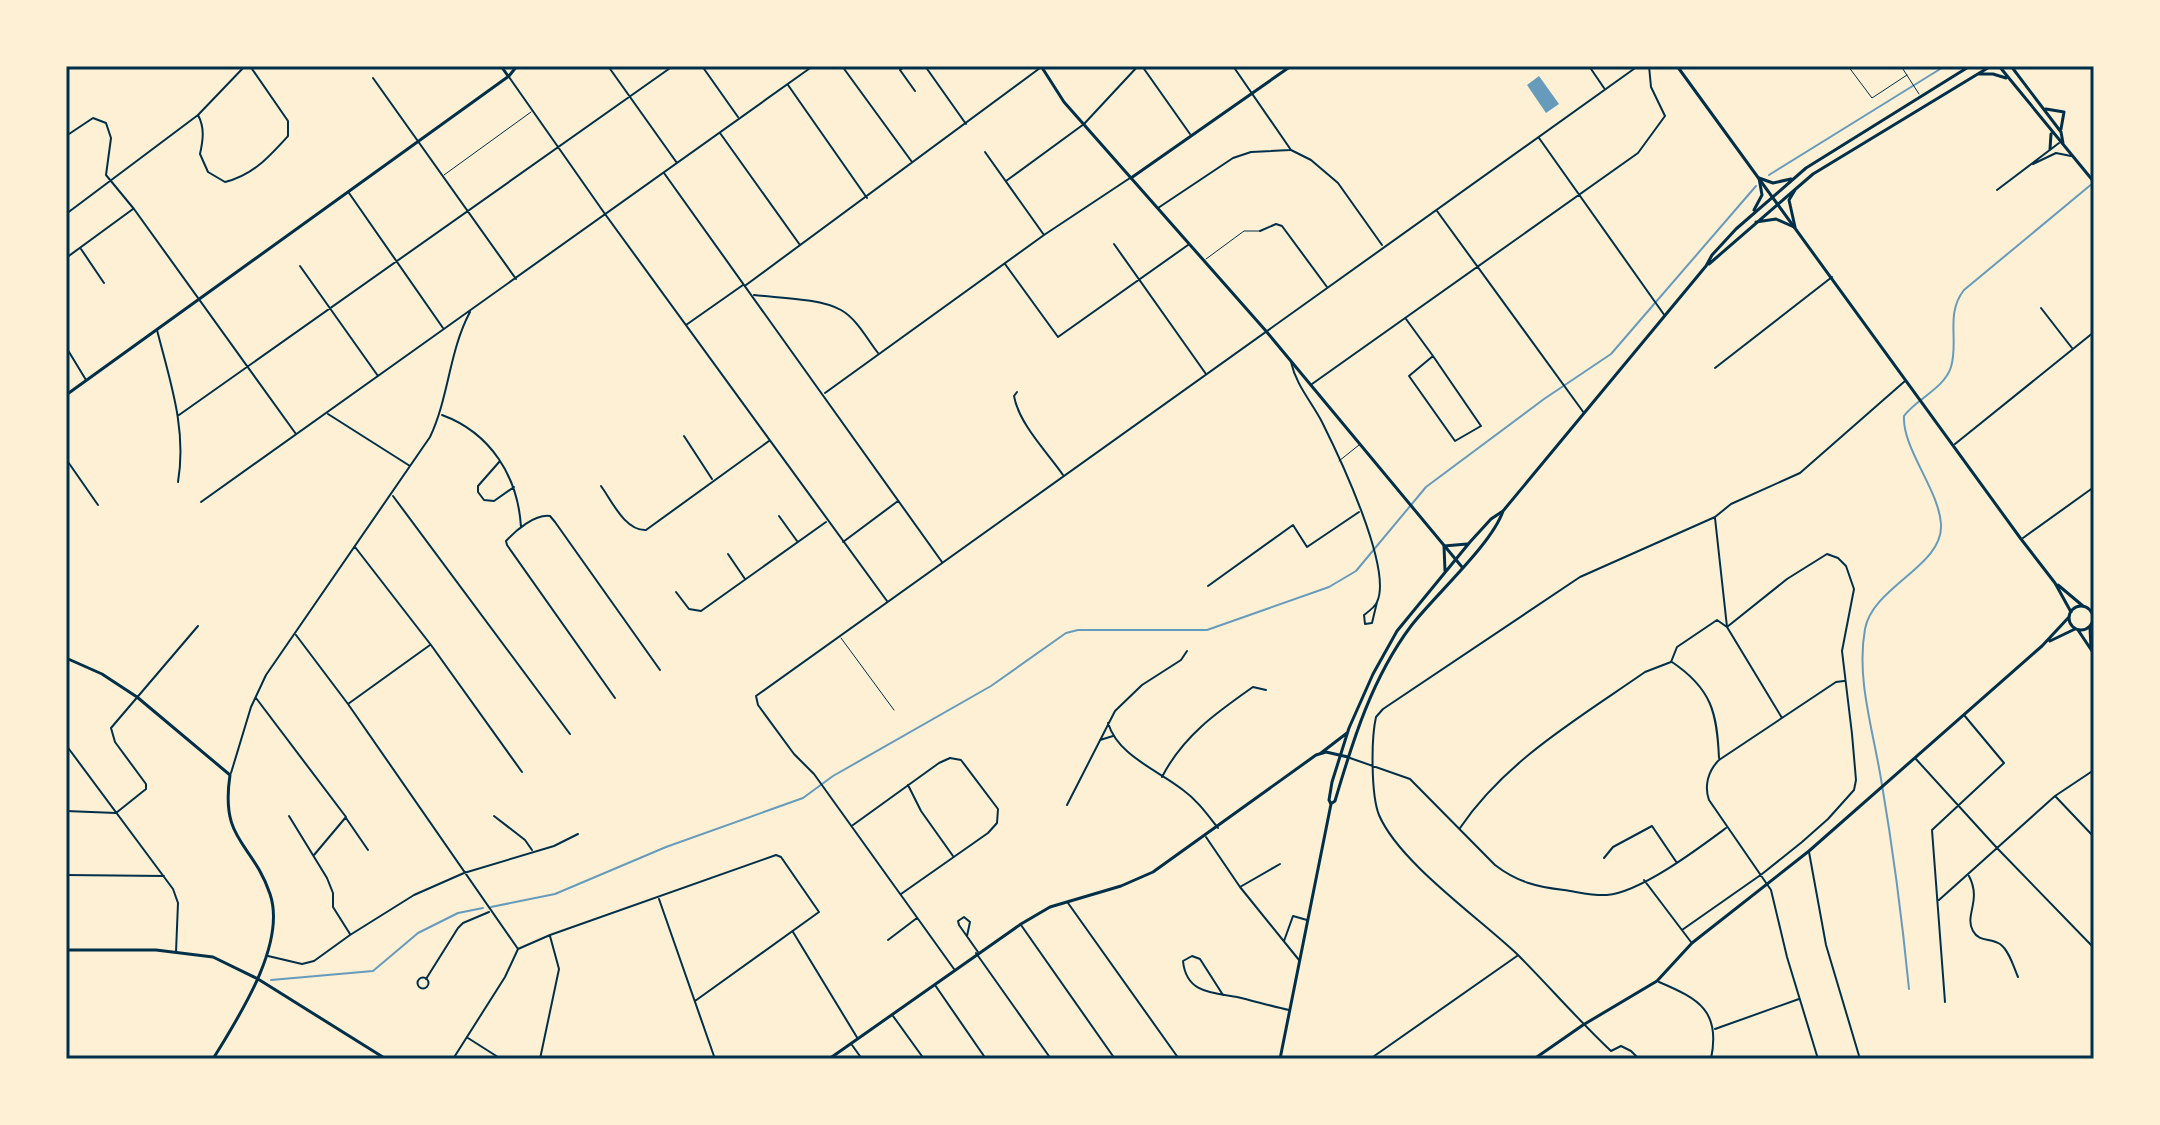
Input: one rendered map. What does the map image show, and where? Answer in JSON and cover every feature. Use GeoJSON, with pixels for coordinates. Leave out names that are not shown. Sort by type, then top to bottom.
{"type":"FeatureCollection","features":[{"type":"Feature","properties":{"kind":"street"},"geometry":{"type":"LineString","coordinates":[[66,214],[198,115],[245,66]]}},
{"type":"Feature","properties":{"kind":"street"},"geometry":{"type":"LineString","coordinates":[[198,115],[202,123],[200,154],[208,172],[225,182],[239,178],[268,158],[288,136],[288,121],[250,66]]}},
{"type":"Feature","properties":{"kind":"street"},"geometry":{"type":"LineString","coordinates":[[501,66],[887,602]]}},
{"type":"Feature","properties":{"kind":"street"},"geometry":{"type":"LineString","coordinates":[[66,395],[509,76],[517,66]]}},
{"type":"Feature","properties":{"kind":"street"},"geometry":{"type":"LineString","coordinates":[[608,66],[677,163]]}},
{"type":"Feature","properties":{"kind":"street"},"geometry":{"type":"LineString","coordinates":[[179,415],[673,66]]}},
{"type":"Feature","properties":{"kind":"street"},"geometry":{"type":"LineString","coordinates":[[702,66],[739,119]]}},
{"type":"Feature","properties":{"kind":"street"},"geometry":{"type":"LineString","coordinates":[[201,502],[813,66]]}},
{"type":"Feature","properties":{"kind":"street"},"geometry":{"type":"LineString","coordinates":[[842,66],[913,164]]}},
{"type":"Feature","properties":{"kind":"street"},"geometry":{"type":"LineString","coordinates":[[905,66],[900,70],[915,91]]}},
{"type":"Feature","properties":{"kind":"street"},"geometry":{"type":"LineString","coordinates":[[1006,181],[1084,124],[1138,66]]}},
{"type":"Feature","properties":{"kind":"street"},"geometry":{"type":"LineString","coordinates":[[1142,66],[1192,137]]}},
{"type":"Feature","properties":{"kind":"street"},"geometry":{"type":"LineString","coordinates":[[1233,66],[1291,150],[1311,160],[1338,183],[1383,246]]}},
{"type":"Feature","properties":{"kind":"street"},"geometry":{"type":"LineString","coordinates":[[824,394],[1044,235],[1192,137],[1291,66]]}},
{"type":"Feature","properties":{"kind":"street"},"geometry":{"type":"LineString","coordinates":[[1589,66],[1605,89]]}},
{"type":"Feature","properties":{"kind":"street"},"geometry":{"type":"LineString","coordinates":[[954,969],[820,782],[794,754],[756,703],[756,696],[1638,66]]}},
{"type":"Feature","properties":{"kind":"street"},"geometry":{"type":"LineString","coordinates":[[1311,385],[1638,153],[1665,116],[1651,87],[1649,66]]}},
{"type":"Feature","properties":{"kind":"street"},"geometry":{"type":"LineString","coordinates":[[1677,66],[2055,583],[2077,629],[2093,653]]}},
{"type":"Feature","properties":{"kind":"street"},"geometry":{"type":"LineString","coordinates":[[1280,1059],[1339,754],[1389,644],[1470,542],[1503,511],[1585,414],[1719,246],[1818,159],[1970,66]]}},
{"type":"Feature","properties":{"kind":"street"},"geometry":{"type":"LineString","coordinates":[[1706,266],[1799,185],[1834,160],[1991,66]]}},
{"type":"Feature","properties":{"kind":"street"},"geometry":{"type":"LineString","coordinates":[[1999,66],[2094,182]]}},
{"type":"Feature","properties":{"kind":"street"},"geometry":{"type":"LineString","coordinates":[[927,67],[966,124]]}},
{"type":"Feature","properties":{"kind":"street"},"geometry":{"type":"LineString","coordinates":[[686,325],[867,198],[1041,67],[1056,91],[1266,331],[1462,567]]}},
{"type":"Feature","properties":{"kind":"street"},"geometry":{"type":"LineString","coordinates":[[2013,68],[2061,132]]}},
{"type":"Feature","properties":{"kind":"street"},"geometry":{"type":"LineString","coordinates":[[1975,75],[1993,74],[2009,80]]}},
{"type":"Feature","properties":{"kind":"street"},"geometry":{"type":"LineString","coordinates":[[373,78],[516,279]]}},
{"type":"Feature","properties":{"kind":"street"},"geometry":{"type":"LineString","coordinates":[[788,84],[867,198]]}},
{"type":"Feature","properties":{"kind":"street"},"geometry":{"type":"LineString","coordinates":[[2043,108],[2051,112],[2064,112],[2063,143]]}},
{"type":"Feature","properties":{"kind":"street"},"geometry":{"type":"LineString","coordinates":[[66,136],[86,122],[99,118],[110,129],[106,175],[134,209],[297,435]]}},
{"type":"Feature","properties":{"kind":"street"},"geometry":{"type":"LineString","coordinates":[[2050,131],[2050,149]]}},
{"type":"Feature","properties":{"kind":"street"},"geometry":{"type":"LineString","coordinates":[[720,132],[800,245]]}},
{"type":"Feature","properties":{"kind":"street"},"geometry":{"type":"LineString","coordinates":[[1538,137],[1665,316]]}},
{"type":"Feature","properties":{"kind":"street"},"geometry":{"type":"LineString","coordinates":[[1997,190],[2050,149],[2063,143]]}},
{"type":"Feature","properties":{"kind":"street"},"geometry":{"type":"LineString","coordinates":[[1158,208],[1233,158],[1251,152],[1291,150]]}},
{"type":"Feature","properties":{"kind":"street"},"geometry":{"type":"LineString","coordinates":[[985,152],[1044,235]]}},
{"type":"Feature","properties":{"kind":"street"},"geometry":{"type":"LineString","coordinates":[[2032,165],[2056,153],[2074,157]]}},
{"type":"Feature","properties":{"kind":"street"},"geometry":{"type":"LineString","coordinates":[[663,172],[943,562]]}},
{"type":"Feature","properties":{"kind":"street"},"geometry":{"type":"LineString","coordinates":[[1759,178],[1773,183],[1794,178]]}},
{"type":"Feature","properties":{"kind":"street"},"geometry":{"type":"LineString","coordinates":[[1752,214],[1762,195],[1759,178]]}},
{"type":"Feature","properties":{"kind":"street"},"geometry":{"type":"LineString","coordinates":[[1795,227],[1789,200],[1799,185]]}},
{"type":"Feature","properties":{"kind":"street"},"geometry":{"type":"LineString","coordinates":[[348,192],[443,328]]}},
{"type":"Feature","properties":{"kind":"street"},"geometry":{"type":"LineString","coordinates":[[66,258],[134,209]]}},
{"type":"Feature","properties":{"kind":"street"},"geometry":{"type":"LineString","coordinates":[[1437,210],[1585,414]]}},
{"type":"Feature","properties":{"kind":"street"},"geometry":{"type":"LineString","coordinates":[[1756,222],[1776,219],[1795,227]]}},
{"type":"Feature","properties":{"kind":"street"},"geometry":{"type":"LineString","coordinates":[[1260,231],[1276,224],[1282,226],[1328,288]]}},
{"type":"Feature","properties":{"kind":"street"},"geometry":{"type":"LineString","coordinates":[[1114,244],[1206,374]]}},
{"type":"Feature","properties":{"kind":"street"},"geometry":{"type":"LineString","coordinates":[[1005,264],[1058,337],[1189,244]]}},
{"type":"Feature","properties":{"kind":"street"},"geometry":{"type":"LineString","coordinates":[[81,248],[104,283]]}},
{"type":"Feature","properties":{"kind":"street"},"geometry":{"type":"LineString","coordinates":[[300,266],[378,376]]}},
{"type":"Feature","properties":{"kind":"street"},"geometry":{"type":"LineString","coordinates":[[1715,368],[1832,277]]}},
{"type":"Feature","properties":{"kind":"street"},"geometry":{"type":"LineString","coordinates":[[751,294],[826,305],[840,310],[852,319],[878,354]]}},
{"type":"Feature","properties":{"kind":"street"},"geometry":{"type":"LineString","coordinates":[[2041,308],[2073,349]]}},
{"type":"Feature","properties":{"kind":"street"},"geometry":{"type":"LineString","coordinates":[[216,1058],[258,979],[272,927],[272,902],[267,886],[236,838],[230,820],[228,794],[230,775],[255,698],[266,675],[354,546],[393,495],[441,415],[461,330],[471,311]]}},
{"type":"Feature","properties":{"kind":"street"},"geometry":{"type":"LineString","coordinates":[[1406,318],[1433,356],[1481,426],[1455,441],[1409,376],[1433,356]]}},
{"type":"Feature","properties":{"kind":"street"},"geometry":{"type":"LineString","coordinates":[[157,329],[179,415],[182,461],[178,482]]}},
{"type":"Feature","properties":{"kind":"street"},"geometry":{"type":"LineString","coordinates":[[1953,446],[2094,332]]}},
{"type":"Feature","properties":{"kind":"street"},"geometry":{"type":"LineString","coordinates":[[66,347],[86,380]]}},
{"type":"Feature","properties":{"kind":"street"},"geometry":{"type":"LineString","coordinates":[[1291,361],[1295,379],[1321,422],[1378,558],[1381,578],[1375,618],[1372,623],[1365,624],[1364,615],[1377,602]]}},
{"type":"Feature","properties":{"kind":"street"},"geometry":{"type":"LineString","coordinates":[[1639,1059],[1621,1046],[1611,1051],[1518,956],[1420,867],[1397,842],[1378,813],[1374,797],[1376,717],[1383,709],[1580,577],[1715,517],[1731,504],[1800,473],[1906,381]]}},
{"type":"Feature","properties":{"kind":"street"},"geometry":{"type":"LineString","coordinates":[[1017,392],[1014,396],[1020,413],[1064,476]]}},
{"type":"Feature","properties":{"kind":"street"},"geometry":{"type":"LineString","coordinates":[[327,414],[411,467]]}},
{"type":"Feature","properties":{"kind":"street"},"geometry":{"type":"LineString","coordinates":[[441,415],[476,434],[501,460],[520,507],[521,528]]}},
{"type":"Feature","properties":{"kind":"street"},"geometry":{"type":"LineString","coordinates":[[684,436],[713,480]]}},
{"type":"Feature","properties":{"kind":"street"},"geometry":{"type":"LineString","coordinates":[[601,486],[630,526],[642,531],[770,440]]}},
{"type":"Feature","properties":{"kind":"street"},"geometry":{"type":"LineString","coordinates":[[66,459],[98,505]]}},
{"type":"Feature","properties":{"kind":"street"},"geometry":{"type":"LineString","coordinates":[[501,460],[478,486],[478,492],[484,500],[494,501],[514,487]]}},
{"type":"Feature","properties":{"kind":"street"},"geometry":{"type":"LineString","coordinates":[[2021,539],[2094,487]]}},
{"type":"Feature","properties":{"kind":"street"},"geometry":{"type":"LineString","coordinates":[[393,495],[570,734]]}},
{"type":"Feature","properties":{"kind":"street"},"geometry":{"type":"LineString","coordinates":[[843,542],[899,500]]}},
{"type":"Feature","properties":{"kind":"street"},"geometry":{"type":"LineString","coordinates":[[1331,804],[1335,801],[1369,701],[1395,649],[1497,527],[1503,511]]}},
{"type":"Feature","properties":{"kind":"street"},"geometry":{"type":"LineString","coordinates":[[1208,586],[1293,525],[1307,547],[1360,512]]}},
{"type":"Feature","properties":{"kind":"street"},"geometry":{"type":"LineString","coordinates":[[615,698],[507,545],[508,538],[541,515],[550,516],[660,670]]}},
{"type":"Feature","properties":{"kind":"street"},"geometry":{"type":"LineString","coordinates":[[779,516],[798,542]]}},
{"type":"Feature","properties":{"kind":"street"},"geometry":{"type":"LineString","coordinates":[[1715,517],[1727,627]]}},
{"type":"Feature","properties":{"kind":"street"},"geometry":{"type":"LineString","coordinates":[[676,592],[689,609],[697,612],[827,521]]}},
{"type":"Feature","properties":{"kind":"street"},"geometry":{"type":"LineString","coordinates":[[1444,546],[1462,546],[1470,542]]}},
{"type":"Feature","properties":{"kind":"street"},"geometry":{"type":"LineString","coordinates":[[354,546],[431,645],[522,772]]}},
{"type":"Feature","properties":{"kind":"street"},"geometry":{"type":"LineString","coordinates":[[1444,546],[1445,573]]}},
{"type":"Feature","properties":{"kind":"street"},"geometry":{"type":"LineString","coordinates":[[728,554],[746,580]]}},
{"type":"Feature","properties":{"kind":"street"},"geometry":{"type":"LineString","coordinates":[[1682,930],[1762,874],[1828,819],[1854,790],[1856,780],[1844,681],[1844,633],[1854,589],[1846,566],[1838,558],[1827,554],[1787,579],[1727,627]]}},
{"type":"Feature","properties":{"kind":"street"},"geometry":{"type":"LineString","coordinates":[[2055,583],[2092,611],[2093,653]]}},
{"type":"Feature","properties":{"kind":"street"},"geometry":{"type":"LineString","coordinates":[[1534,1059],[1583,1025],[1657,981],[1692,943],[1809,851],[2043,645],[2070,614],[2079,606],[2084,606]]}},
{"type":"Feature","properties":{"kind":"street"},"geometry":{"type":"LineString","coordinates":[[1460,828],[1483,796],[1507,771],[1645,672],[1671,662],[1677,647],[1717,620],[1727,627],[1782,718]]}},
{"type":"Feature","properties":{"kind":"street"},"geometry":{"type":"LineString","coordinates":[[2043,645],[2066,631],[2092,625]]}},
{"type":"Feature","properties":{"kind":"street"},"geometry":{"type":"LineString","coordinates":[[66,811],[116,813],[146,789],[146,784],[111,735],[114,722],[198,626]]}},
{"type":"Feature","properties":{"kind":"street"},"geometry":{"type":"LineString","coordinates":[[296,634],[518,949]]}},
{"type":"Feature","properties":{"kind":"street"},"geometry":{"type":"LineString","coordinates":[[348,704],[431,645]]}},
{"type":"Feature","properties":{"kind":"street"},"geometry":{"type":"LineString","coordinates":[[1067,805],[1115,711],[1142,685],[1181,660],[1187,651]]}},
{"type":"Feature","properties":{"kind":"street"},"geometry":{"type":"LineString","coordinates":[[66,658],[102,674],[137,697],[230,775]]}},
{"type":"Feature","properties":{"kind":"street"},"geometry":{"type":"LineString","coordinates":[[1671,662],[1688,673],[1706,696],[1717,720],[1719,760]]}},
{"type":"Feature","properties":{"kind":"street"},"geometry":{"type":"LineString","coordinates":[[1818,1059],[1768,884],[1709,800],[1705,789],[1712,767],[1719,760],[1836,682],[1844,681]]}},
{"type":"Feature","properties":{"kind":"street"},"geometry":{"type":"LineString","coordinates":[[1161,777],[1174,753],[1189,737],[1253,687],[1266,690]]}},
{"type":"Feature","properties":{"kind":"street"},"geometry":{"type":"LineString","coordinates":[[255,698],[368,850]]}},
{"type":"Feature","properties":{"kind":"street"},"geometry":{"type":"LineString","coordinates":[[1945,1002],[1932,830],[2004,763],[1963,715]]}},
{"type":"Feature","properties":{"kind":"street"},"geometry":{"type":"LineString","coordinates":[[1108,722],[1114,737],[1161,777],[1189,795],[1218,828]]}},
{"type":"Feature","properties":{"kind":"street"},"geometry":{"type":"LineString","coordinates":[[829,1059],[977,952],[1050,907],[1146,876],[1206,837],[1347,733]]}},
{"type":"Feature","properties":{"kind":"street"},"geometry":{"type":"LineString","coordinates":[[1099,740],[1114,737]]}},
{"type":"Feature","properties":{"kind":"street"},"geometry":{"type":"LineString","coordinates":[[66,745],[165,876],[178,903],[176,952]]}},
{"type":"Feature","properties":{"kind":"street"},"geometry":{"type":"LineString","coordinates":[[1321,753],[1339,754],[1410,779],[1495,865],[1527,884],[1606,895],[1620,892],[1677,864],[1727,827]]}},
{"type":"Feature","properties":{"kind":"street"},"geometry":{"type":"LineString","coordinates":[[852,826],[945,759],[956,757],[998,809],[999,818],[993,828],[901,894]]}},
{"type":"Feature","properties":{"kind":"street"},"geometry":{"type":"LineString","coordinates":[[1915,758],[2094,948]]}},
{"type":"Feature","properties":{"kind":"street"},"geometry":{"type":"LineString","coordinates":[[1939,900],[2055,796],[2094,770]]}},
{"type":"Feature","properties":{"kind":"street"},"geometry":{"type":"LineString","coordinates":[[908,785],[921,811],[953,857]]}},
{"type":"Feature","properties":{"kind":"street"},"geometry":{"type":"LineString","coordinates":[[2055,796],[2094,837]]}},
{"type":"Feature","properties":{"kind":"street"},"geometry":{"type":"LineString","coordinates":[[289,816],[331,885],[337,915],[350,935]]}},
{"type":"Feature","properties":{"kind":"street"},"geometry":{"type":"LineString","coordinates":[[494,816],[525,840],[534,852]]}},
{"type":"Feature","properties":{"kind":"street"},"geometry":{"type":"LineString","coordinates":[[314,855],[346,817]]}},
{"type":"Feature","properties":{"kind":"street"},"geometry":{"type":"LineString","coordinates":[[1604,858],[1613,847],[1652,826],[1677,864]]}},
{"type":"Feature","properties":{"kind":"street"},"geometry":{"type":"LineString","coordinates":[[266,956],[308,964],[414,895],[464,873],[562,843],[578,834]]}},
{"type":"Feature","properties":{"kind":"street"},"geometry":{"type":"LineString","coordinates":[[1206,837],[1240,887],[1300,961]]}},
{"type":"Feature","properties":{"kind":"street"},"geometry":{"type":"LineString","coordinates":[[1809,851],[1826,945],[1860,1059]]}},
{"type":"Feature","properties":{"kind":"street"},"geometry":{"type":"LineString","coordinates":[[453,1059],[505,977],[518,949],[776,855],[781,857],[819,912],[695,1001]]}},
{"type":"Feature","properties":{"kind":"street"},"geometry":{"type":"LineString","coordinates":[[1240,887],[1280,864]]}},
{"type":"Feature","properties":{"kind":"street"},"geometry":{"type":"LineString","coordinates":[[66,875],[165,876]]}},
{"type":"Feature","properties":{"kind":"street"},"geometry":{"type":"LineString","coordinates":[[1968,875],[1975,889],[1969,922],[1972,929],[1981,939],[1999,943],[2004,948],[2018,977]]}},
{"type":"Feature","properties":{"kind":"street"},"geometry":{"type":"LineString","coordinates":[[1644,880],[1692,943]]}},
{"type":"Feature","properties":{"kind":"street"},"geometry":{"type":"LineString","coordinates":[[659,898],[715,1059]]}},
{"type":"Feature","properties":{"kind":"street"},"geometry":{"type":"LineString","coordinates":[[1067,902],[1179,1059]]}},
{"type":"Feature","properties":{"kind":"street"},"geometry":{"type":"LineString","coordinates":[[426,979],[458,928],[490,911]]}},
{"type":"Feature","properties":{"kind":"street"},"geometry":{"type":"LineString","coordinates":[[1284,941],[1293,916],[1308,920]]}},
{"type":"Feature","properties":{"kind":"street"},"geometry":{"type":"LineString","coordinates":[[888,940],[918,918]]}},
{"type":"Feature","properties":{"kind":"street"},"geometry":{"type":"LineString","coordinates":[[1021,924],[1115,1059]]}},
{"type":"Feature","properties":{"kind":"street"},"geometry":{"type":"LineString","coordinates":[[792,931],[858,1039]]}},
{"type":"Feature","properties":{"kind":"street"},"geometry":{"type":"LineString","coordinates":[[540,1059],[559,969],[550,935]]}},
{"type":"Feature","properties":{"kind":"street"},"geometry":{"type":"LineString","coordinates":[[967,936],[1051,1059]]}},
{"type":"Feature","properties":{"kind":"street"},"geometry":{"type":"LineString","coordinates":[[66,950],[176,952],[213,957],[258,979],[386,1059]]}},
{"type":"Feature","properties":{"kind":"street"},"geometry":{"type":"LineString","coordinates":[[1223,995],[1200,959],[1192,956],[1183,961],[1183,967],[1194,986],[1204,992],[1290,1010]]}},
{"type":"Feature","properties":{"kind":"street"},"geometry":{"type":"LineString","coordinates":[[1370,1059],[1518,956]]}},
{"type":"Feature","properties":{"kind":"street"},"geometry":{"type":"LineString","coordinates":[[1657,981],[1689,994],[1709,1016],[1714,1029],[1711,1059]]}},
{"type":"Feature","properties":{"kind":"street"},"geometry":{"type":"LineString","coordinates":[[935,984],[986,1059]]}},
{"type":"Feature","properties":{"kind":"street"},"geometry":{"type":"LineString","coordinates":[[1714,1029],[1799,999]]}},
{"type":"Feature","properties":{"kind":"street"},"geometry":{"type":"LineString","coordinates":[[893,1015],[924,1059]]}},
{"type":"Feature","properties":{"kind":"street"},"geometry":{"type":"LineString","coordinates":[[466,1037],[501,1059]]}},
{"type":"Feature","properties":{"kind":"street"},"geometry":{"type":"LineString","coordinates":[[851,1044],[862,1059]]}},
{"type":"Feature","properties":{"kind":"lane"},"geometry":{"type":"LineString","coordinates":[[1848,66],[1872,98],[1907,75]]}},
{"type":"Feature","properties":{"kind":"lane"},"geometry":{"type":"LineString","coordinates":[[1901,66],[1920,96]]}},
{"type":"Feature","properties":{"kind":"lane"},"geometry":{"type":"LineString","coordinates":[[444,175],[533,111]]}},
{"type":"Feature","properties":{"kind":"lane"},"geometry":{"type":"LineString","coordinates":[[1203,261],[1244,231],[1260,231]]}},
{"type":"Feature","properties":{"kind":"lane"},"geometry":{"type":"LineString","coordinates":[[1339,461],[1360,444]]}},
{"type":"Feature","properties":{"kind":"lane"},"geometry":{"type":"LineString","coordinates":[[840,636],[894,710]]}},
{"type":"Feature","properties":{"kind":"water"},"geometry":{"type":"Polygon","coordinates":[[[1539,76],[1559,104],[1546,113],[1527,85],[1539,76]]]}},
{"type":"Feature","properties":{"kind":"waterway"},"geometry":{"type":"LineString","coordinates":[[1769,175],[1945,66]]}},
{"type":"Feature","properties":{"kind":"waterway"},"geometry":{"type":"LineString","coordinates":[[1909,989],[1893,857],[1863,666],[1865,629],[1871,614],[1881,600],[1932,552],[1939,539],[1939,511],[1909,442],[1904,416],[1942,382],[1951,367],[1955,308],[1964,290],[2093,183]]}},
{"type":"Feature","properties":{"kind":"waterway"},"geometry":{"type":"LineString","coordinates":[[491,907],[555,894],[666,847],[803,798],[833,776],[991,686],[1066,633],[1078,630],[1207,630],[1329,587],[1356,571],[1426,487],[1544,399],[1611,354],[1756,186]]}},
{"type":"Feature","properties":{"kind":"waterway"},"geometry":{"type":"LineString","coordinates":[[271,980],[373,971],[418,933],[458,913],[483,908]]}}]}
